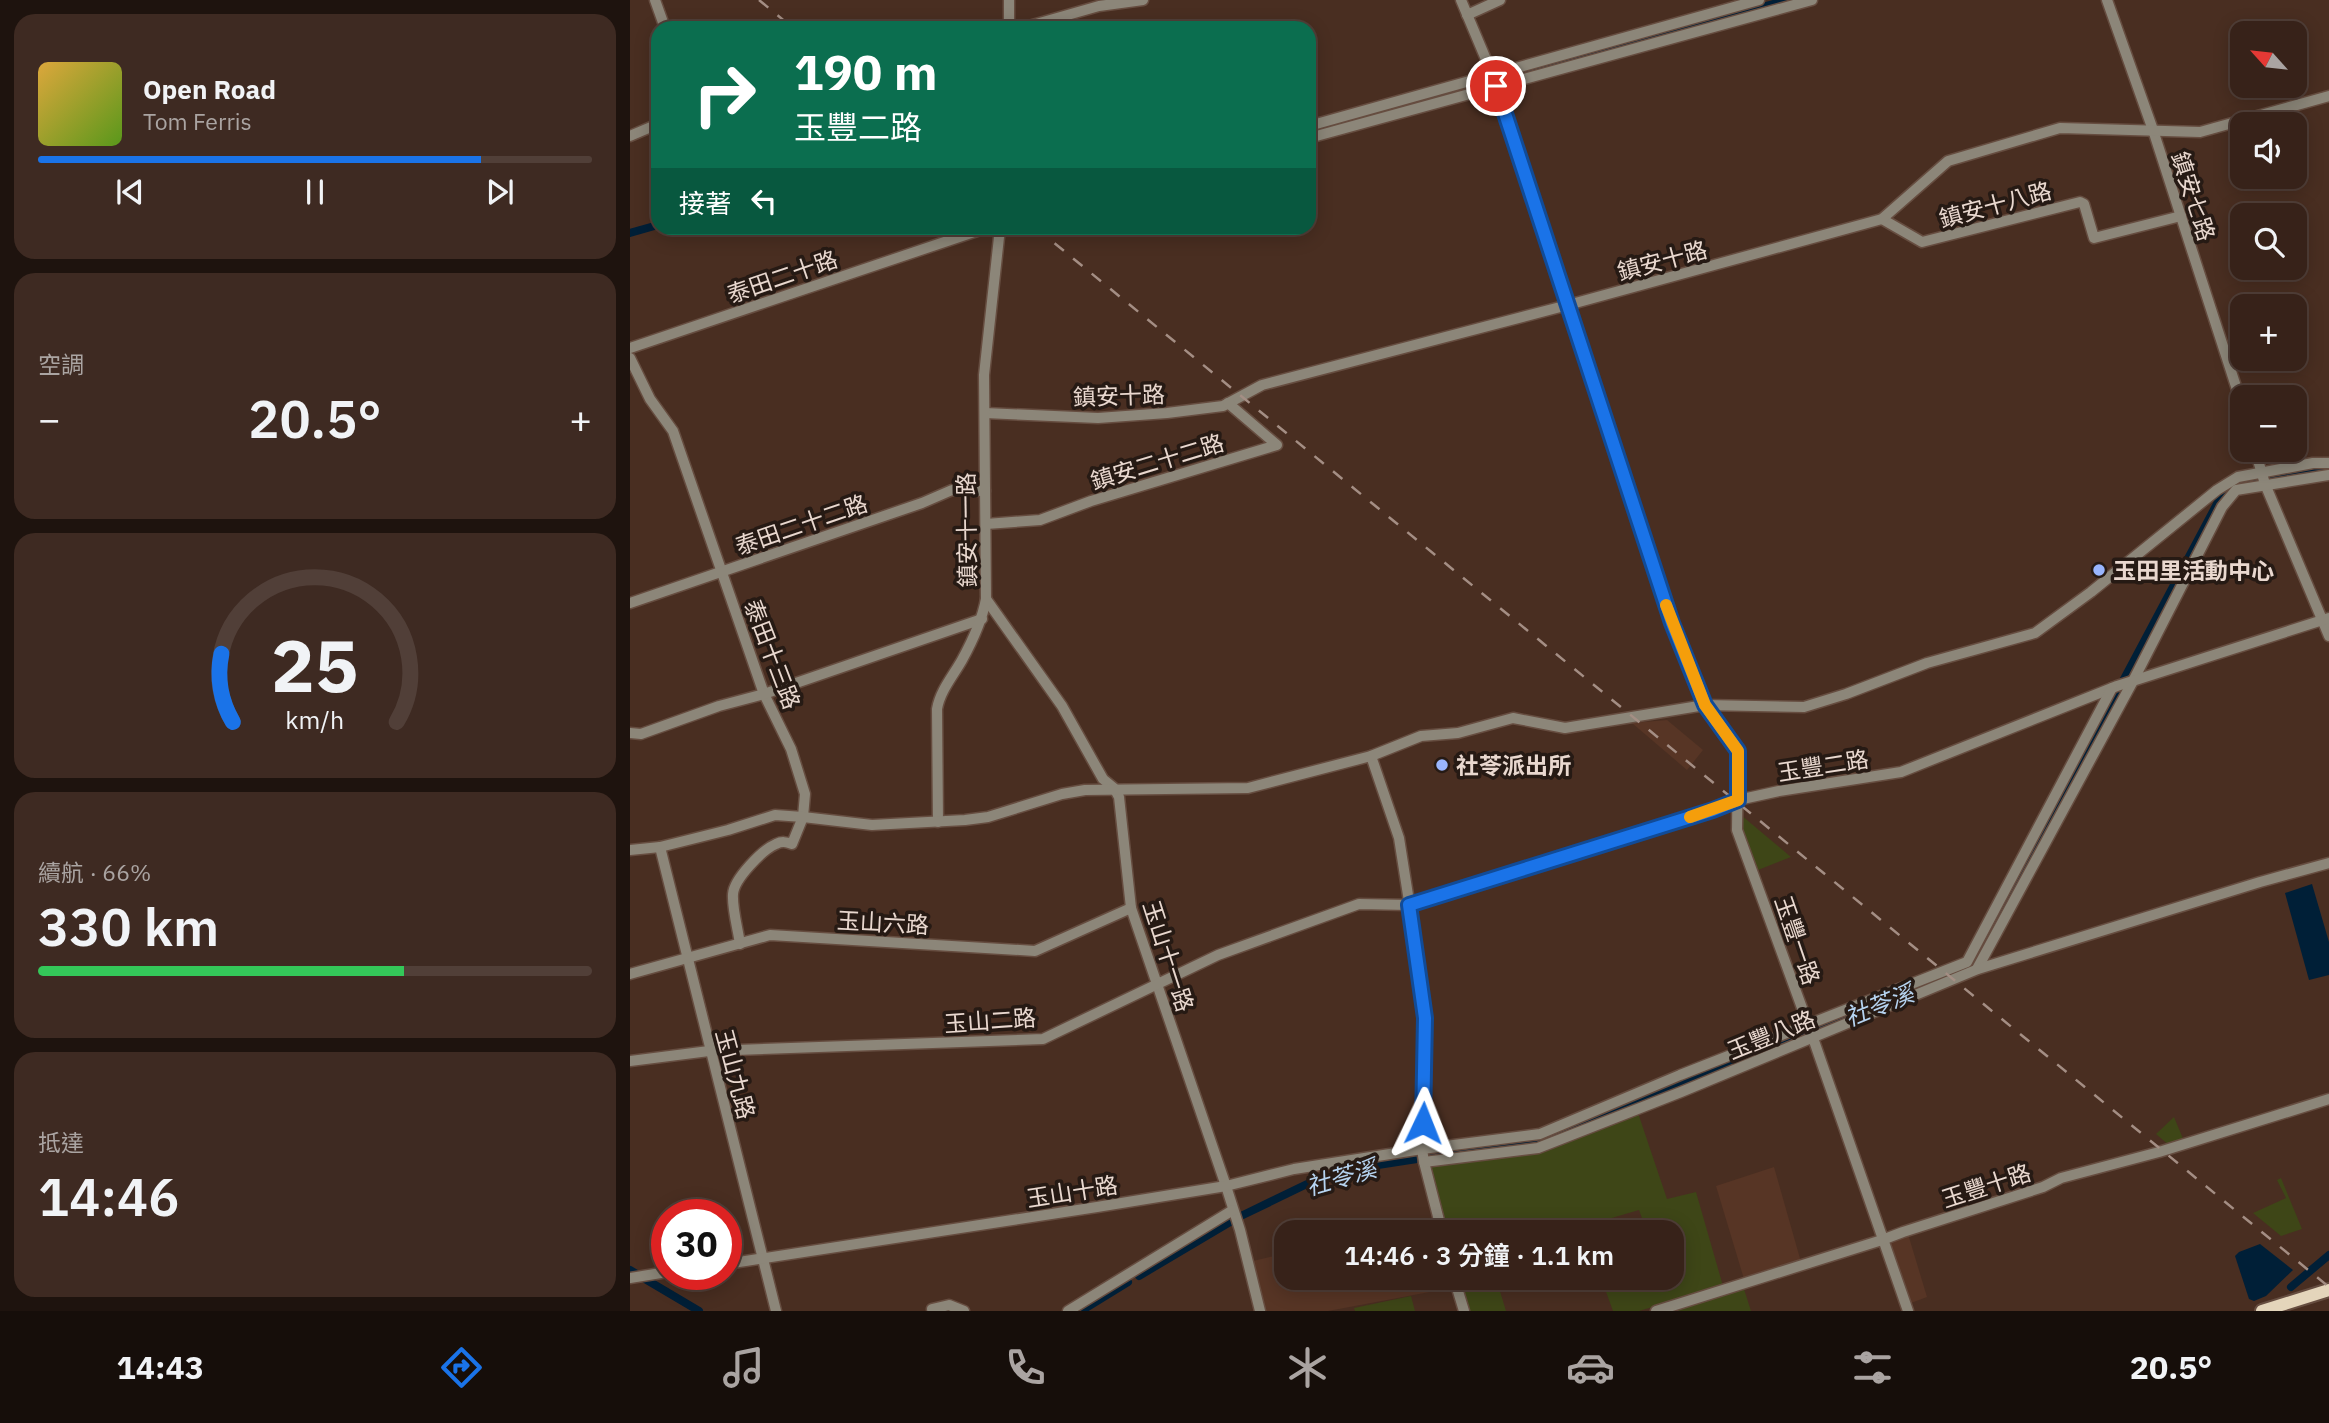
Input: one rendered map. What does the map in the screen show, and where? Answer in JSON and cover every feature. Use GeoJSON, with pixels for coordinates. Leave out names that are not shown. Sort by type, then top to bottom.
{"type":"FeatureCollection","features":[{"type":"Feature","properties":{"kind":"main road"},"geometry":{"type":"LineString","coordinates":[[2262,1311],[2329,1290]]}},
{"type":"Feature","properties":{"kind":"street"},"geometry":{"type":"LineString","coordinates":[[655,0],[662,21]]}},
{"type":"Feature","properties":{"kind":"street"},"geometry":{"type":"LineString","coordinates":[[1009,0],[1009,21]]}},
{"type":"Feature","properties":{"kind":"street"},"geometry":{"type":"LineString","coordinates":[[1046,21],[1098,6],[1143,0]]}},
{"type":"Feature","properties":{"kind":"street","name":"玉豐一路"},"geometry":{"type":"LineString","coordinates":[[1461,0],[1494,82],[1672,623],[1705,705],[1738,751],[1737,830],[1908,1311]]}},
{"type":"Feature","properties":{"kind":"street"},"geometry":{"type":"LineString","coordinates":[[1467,15],[1500,0]]}},
{"type":"Feature","properties":{"kind":"street"},"geometry":{"type":"LineString","coordinates":[[1316,136],[1759,0]]}},
{"type":"Feature","properties":{"kind":"street"},"geometry":{"type":"LineString","coordinates":[[1316,124],[1494,82],[1812,0]]}},
{"type":"Feature","properties":{"kind":"street","name":"鎮安七路"},"geometry":{"type":"LineString","coordinates":[[2106,0],[2181,216],[2236,385]]}},
{"type":"Feature","properties":{"kind":"street","name":"鎮安十路"},"geometry":{"type":"LineString","coordinates":[[985,413],[1097,418],[1223,406],[1262,385],[1882,219],[1948,161],[2060,128],[2200,132],[2329,96]]}},
{"type":"Feature","properties":{"kind":"street"},"geometry":{"type":"LineString","coordinates":[[630,136],[651,127]]}},
{"type":"Feature","properties":{"kind":"street","name":"鎮安十八路"},"geometry":{"type":"LineString","coordinates":[[1882,219],[1922,242],[2080,202],[2084,204],[2094,237],[2181,216]]}},
{"type":"Feature","properties":{"kind":"street","name":"泰田二十路"},"geometry":{"type":"LineString","coordinates":[[630,348],[965,235]]}},
{"type":"Feature","properties":{"kind":"street","name":"鎮安十一路"},"geometry":{"type":"LineString","coordinates":[[937,822],[939,699],[982,620],[986,599],[984,375],[999,235]]}},
{"type":"Feature","properties":{"kind":"street","name":"泰田十三路"},"geometry":{"type":"LineString","coordinates":[[630,358],[650,399],[673,431],[764,694],[791,749],[805,794],[803,817]]}},
{"type":"Feature","properties":{"kind":"street","name":"鎮安二十二路"},"geometry":{"type":"LineString","coordinates":[[986,524],[1041,520],[1091,501],[1277,445],[1228,403]]}},
{"type":"Feature","properties":{"kind":"street"},"geometry":{"type":"LineString","coordinates":[[2259,462],[2265,484],[2326,619],[2329,636]]}},
{"type":"Feature","properties":{"kind":"street"},"geometry":{"type":"LineString","coordinates":[[630,850],[660,847],[775,816],[872,825],[937,822],[988,817],[1062,794],[1114,788],[1248,788],[1371,756],[1422,736],[1458,733],[1513,718],[1565,727],[1705,705],[1804,707],[1927,663],[2035,633],[2091,592],[2217,490],[2238,477],[2313,463],[2329,463]]}},
{"type":"Feature","properties":{"kind":"street"},"geometry":{"type":"LineString","coordinates":[[1973,966],[2122,685],[2222,507],[2236,490],[2329,475]]}},
{"type":"Feature","properties":{"kind":"street","name":"泰田二十二路"},"geometry":{"type":"LineString","coordinates":[[630,603],[922,503],[952,490],[985,491]]}},
{"type":"Feature","properties":{"kind":"street","name":"玉山十一路"},"geometry":{"type":"LineString","coordinates":[[986,599],[1062,706],[1103,779],[1114,788],[1119,797],[1131,908],[1226,1186],[1260,1311]]}},
{"type":"Feature","properties":{"kind":"street","name":"玉豐二路"},"geometry":{"type":"LineString","coordinates":[[1409,905],[1738,800],[1901,772],[2122,685],[2326,619]]}},
{"type":"Feature","properties":{"kind":"street"},"geometry":{"type":"LineString","coordinates":[[630,733],[641,734],[982,620]]}},
{"type":"Feature","properties":{"kind":"street"},"geometry":{"type":"LineString","coordinates":[[1973,966],[2122,685]]}},
{"type":"Feature","properties":{"kind":"street"},"geometry":{"type":"LineString","coordinates":[[1371,756],[1399,838],[1409,905],[1425,1018],[1423,1156],[1439,1220]]}},
{"type":"Feature","properties":{"kind":"street"},"geometry":{"type":"LineString","coordinates":[[740,944],[733,892],[747,869],[762,853],[777,843],[792,844],[803,817]]}},
{"type":"Feature","properties":{"kind":"street","name":"玉山九路"},"geometry":{"type":"LineString","coordinates":[[660,847],[776,1311]]}},
{"type":"Feature","properties":{"kind":"street","name":"玉豐八路"},"geometry":{"type":"LineString","coordinates":[[1423,1156],[1538,1148],[1973,966],[2329,863]]}},
{"type":"Feature","properties":{"kind":"street","name":"玉山二路"},"geometry":{"type":"LineString","coordinates":[[630,1061],[709,1051],[1043,1039],[1218,955],[1359,904],[1409,905]]}},
{"type":"Feature","properties":{"kind":"street","name":"玉山六路"},"geometry":{"type":"LineString","coordinates":[[630,974],[770,935],[1035,951],[1131,908]]}},
{"type":"Feature","properties":{"kind":"street"},"geometry":{"type":"LineString","coordinates":[[1423,1156],[1540,1134],[1680,1075],[1810,1032]]}},
{"type":"Feature","properties":{"kind":"street","name":"玉豐十路"},"geometry":{"type":"LineString","coordinates":[[1656,1311],[1882,1240],[2043,1187],[2061,1178],[2159,1152],[2329,1099]]}},
{"type":"Feature","properties":{"kind":"street","name":"玉山十路"},"geometry":{"type":"LineString","coordinates":[[742,1261],[1226,1186],[1294,1169],[1423,1156]]}},
{"type":"Feature","properties":{"kind":"street"},"geometry":{"type":"LineString","coordinates":[[1068,1311],[1131,1275],[1233,1210]]}},
{"type":"Feature","properties":{"kind":"street"},"geometry":{"type":"LineString","coordinates":[[630,1278],[651,1275]]}},
{"type":"Feature","properties":{"kind":"street"},"geometry":{"type":"LineString","coordinates":[[1458,1290],[1464,1311]]}},
{"type":"Feature","properties":{"kind":"street"},"geometry":{"type":"LineString","coordinates":[[932,1309],[949,1306],[964,1311]]}},
{"type":"Feature","properties":{"kind":"shaded area"},"geometry":{"type":"Polygon","coordinates":[[[1667,720],[1703,750],[1687,770],[1632,723],[1667,720]]]}},
{"type":"Feature","properties":{"kind":"shaded area"},"geometry":{"type":"Polygon","coordinates":[[[1774,1167],[1801,1262],[1744,1279],[1716,1186],[1774,1167]]]}},
{"type":"Feature","properties":{"kind":"shaded area"},"geometry":{"type":"Polygon","coordinates":[[[1908,1234],[1927,1297],[1911,1303],[1890,1242],[1908,1234]]]}},
{"type":"Feature","properties":{"kind":"shaded area"},"geometry":{"type":"Polygon","coordinates":[[[1274,1256],[1274,1290],[1440,1290],[1328,1311],[1263,1311],[1253,1261],[1274,1256]]]}},
{"type":"Feature","properties":{"kind":"green space"},"geometry":{"type":"Polygon","coordinates":[[[1741,815],[1791,857],[1758,870],[1742,829],[1741,815]]]}},
{"type":"Feature","properties":{"kind":"green space"},"geometry":{"type":"Polygon","coordinates":[[[1638,1113],[1667,1199],[1696,1192],[1723,1286],[1639,1311],[1613,1311],[1605,1290],[1684,1290],[1684,1220],[1643,1220],[1639,1210],[1605,1220],[1441,1220],[1428,1167],[1539,1151],[1638,1113]]]}},
{"type":"Feature","properties":{"kind":"green space"},"geometry":{"type":"Polygon","coordinates":[[[2174,1117],[2184,1141],[2170,1146],[2156,1134],[2174,1117]]]}},
{"type":"Feature","properties":{"kind":"green space"},"geometry":{"type":"Polygon","coordinates":[[[2281,1178],[2302,1229],[2281,1236],[2253,1213],[2286,1198],[2277,1180],[2281,1178]]]}},
{"type":"Feature","properties":{"kind":"green space"},"geometry":{"type":"Polygon","coordinates":[[[1744,1289],[1751,1311],[1675,1311],[1744,1289]]]}},
{"type":"Feature","properties":{"kind":"green space"},"geometry":{"type":"Polygon","coordinates":[[[1460,1290],[1500,1290],[1506,1311],[1466,1311],[1460,1290]]]}},
{"type":"Feature","properties":{"kind":"green space"},"geometry":{"type":"Polygon","coordinates":[[[1411,1296],[1415,1311],[1355,1311],[1354,1308],[1411,1296]]]}},
{"type":"Feature","properties":{"kind":"water"},"geometry":{"type":"Polygon","coordinates":[[[2312,884],[2329,942],[2329,975],[2309,980],[2285,893],[2312,884]]]}},
{"type":"Feature","properties":{"kind":"water"},"geometry":{"type":"Polygon","coordinates":[[[2260,1244],[2293,1270],[2266,1296],[2254,1301],[2249,1299],[2235,1256],[2260,1244]]]}},
{"type":"Feature","properties":{"kind":"waterway"},"geometry":{"type":"LineString","coordinates":[[1399,107],[1788,0]]}},
{"type":"Feature","properties":{"kind":"waterway"},"geometry":{"type":"LineString","coordinates":[[1316,129],[1387,110]]}},
{"type":"Feature","properties":{"kind":"waterway"},"geometry":{"type":"LineString","coordinates":[[630,233],[651,227]]}},
{"type":"Feature","properties":{"kind":"waterway","name":"社苓溪"},"geometry":{"type":"LineString","coordinates":[[2270,477],[2329,470]]}},
{"type":"Feature","properties":{"kind":"waterway","name":"社苓溪"},"geometry":{"type":"LineString","coordinates":[[1964,971],[1970,969],[2218,502],[2236,487],[2258,480]]}},
{"type":"Feature","properties":{"kind":"waterway","name":"社苓溪"},"geometry":{"type":"LineString","coordinates":[[1243,1215],[1307,1184],[1365,1167],[1540,1140],[1855,1015]]}},
{"type":"Feature","properties":{"kind":"waterway","name":"社苓溪"},"geometry":{"type":"LineString","coordinates":[[1139,1276],[1230,1222]]}},
{"type":"Feature","properties":{"kind":"waterway"},"geometry":{"type":"LineString","coordinates":[[2291,1287],[2329,1255]]}},
{"type":"Feature","properties":{"kind":"waterway","name":"社苓溪"},"geometry":{"type":"LineString","coordinates":[[630,1270],[699,1311]]}},
{"type":"Feature","properties":{"kind":"waterway","name":"社苓溪"},"geometry":{"type":"LineString","coordinates":[[1081,1311],[1128,1282]]}},
{"type":"Feature","properties":{"kind":"railway"},"geometry":{"type":"LineString","coordinates":[[759,0],[784,21]]}},
{"type":"Feature","properties":{"kind":"railway"},"geometry":{"type":"LineString","coordinates":[[1045,235],[2329,1287]]}},
{"type":"Feature","properties":{"kind":"slow traffic"},"geometry":{"type":"LineString","coordinates":[[1666,605],[1705,705],[1738,751],[1738,800],[1690,817]]}},
{"type":"Feature","properties":{"kind":"place","name":"玉田里活動中心"},"geometry":{"type":"Point","coordinates":[2099,570]}},
{"type":"Feature","properties":{"kind":"place","name":"社苓派出所"},"geometry":{"type":"Point","coordinates":[1442,765]}},
{"type":"Feature","properties":{"kind":"route"},"geometry":{"type":"LineString","coordinates":[[1423,1123],[1425,1018],[1418,952],[1409,905],[1738,800],[1738,751],[1705,705],[1672,623],[1496,86]]}}]}
